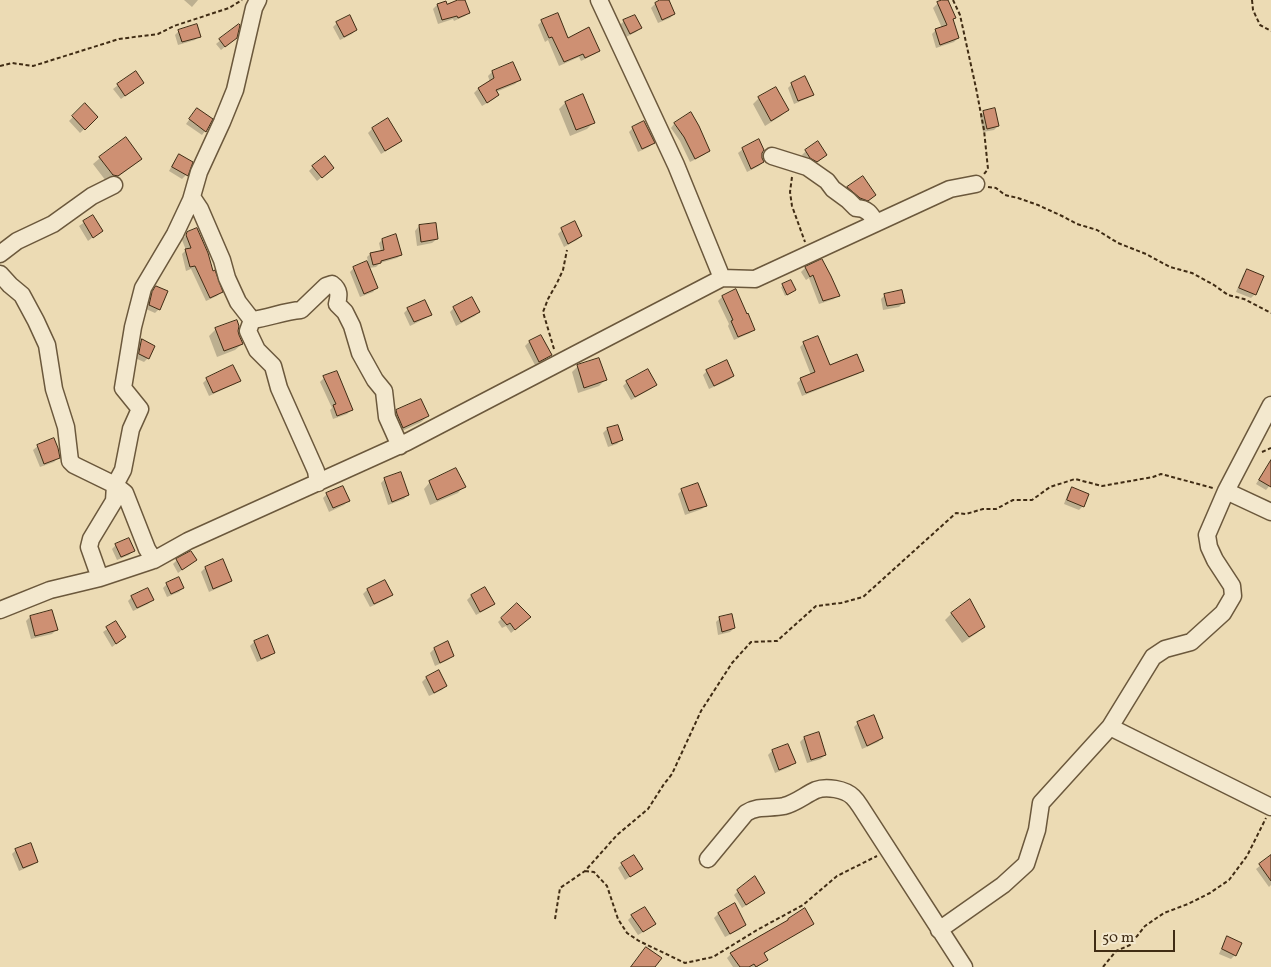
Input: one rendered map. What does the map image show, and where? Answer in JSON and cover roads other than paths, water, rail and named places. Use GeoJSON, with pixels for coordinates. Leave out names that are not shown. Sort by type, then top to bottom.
{"type":"FeatureCollection","features":[{"type":"Feature","properties":{"kind":"street"},"geometry":{"type":"LineString","coordinates":[[100,578],[89,548],[91,539],[114,501],[115,485],[123,470],[131,430],[140,409],[123,388],[133,327],[143,288],[175,234],[192,197],[199,172],[222,122],[234,90],[254,8],[258,0]]}},
{"type":"Feature","properties":{"kind":"street"},"geometry":{"type":"LineString","coordinates":[[599,0],[676,164],[722,278]]}},
{"type":"Feature","properties":{"kind":"street"},"geometry":{"type":"LineString","coordinates":[[772,156],[807,167],[827,181],[833,189],[856,208],[863,208],[871,214],[876,223]]}},
{"type":"Feature","properties":{"kind":"street"},"geometry":{"type":"LineString","coordinates":[[0,610],[50,590],[100,578],[154,560],[188,541],[400,446],[722,278],[754,279],[950,189],[976,184]]}},
{"type":"Feature","properties":{"kind":"street"},"geometry":{"type":"LineString","coordinates":[[0,254],[17,241],[53,224],[92,196],[114,185]]}},
{"type":"Feature","properties":{"kind":"street"},"geometry":{"type":"LineString","coordinates":[[192,197],[200,209],[238,302],[252,320]]}},
{"type":"Feature","properties":{"kind":"street"},"geometry":{"type":"LineString","coordinates":[[0,274],[22,295],[47,346],[54,389],[66,427],[70,461],[74,465],[115,485],[124,493],[154,560]]}},
{"type":"Feature","properties":{"kind":"street"},"geometry":{"type":"LineString","coordinates":[[252,320],[278,315],[290,310],[301,310],[326,286],[332,284],[336,287],[339,293],[337,304],[345,312],[352,326],[360,353],[375,380],[384,391],[387,417],[400,446]]}},
{"type":"Feature","properties":{"kind":"street"},"geometry":{"type":"LineString","coordinates":[[252,320],[248,331],[257,350],[273,366],[278,388],[316,471],[318,482]]}},
{"type":"Feature","properties":{"kind":"street"},"geometry":{"type":"LineString","coordinates":[[939,930],[1003,885],[1026,864],[1037,830],[1041,803],[1110,727],[1153,657],[1165,649],[1190,642],[1223,614],[1233,596],[1232,586],[1215,560],[1209,547],[1207,535],[1226,491],[1271,405]]}},
{"type":"Feature","properties":{"kind":"street"},"geometry":{"type":"LineString","coordinates":[[1226,491],[1271,512]]}},
{"type":"Feature","properties":{"kind":"street"},"geometry":{"type":"LineString","coordinates":[[1110,727],[1270,807]]}},
{"type":"Feature","properties":{"kind":"street"},"geometry":{"type":"LineString","coordinates":[[708,859],[746,813],[754,808],[791,804],[818,790],[829,788],[840,790],[852,796],[964,967]]}}]}
